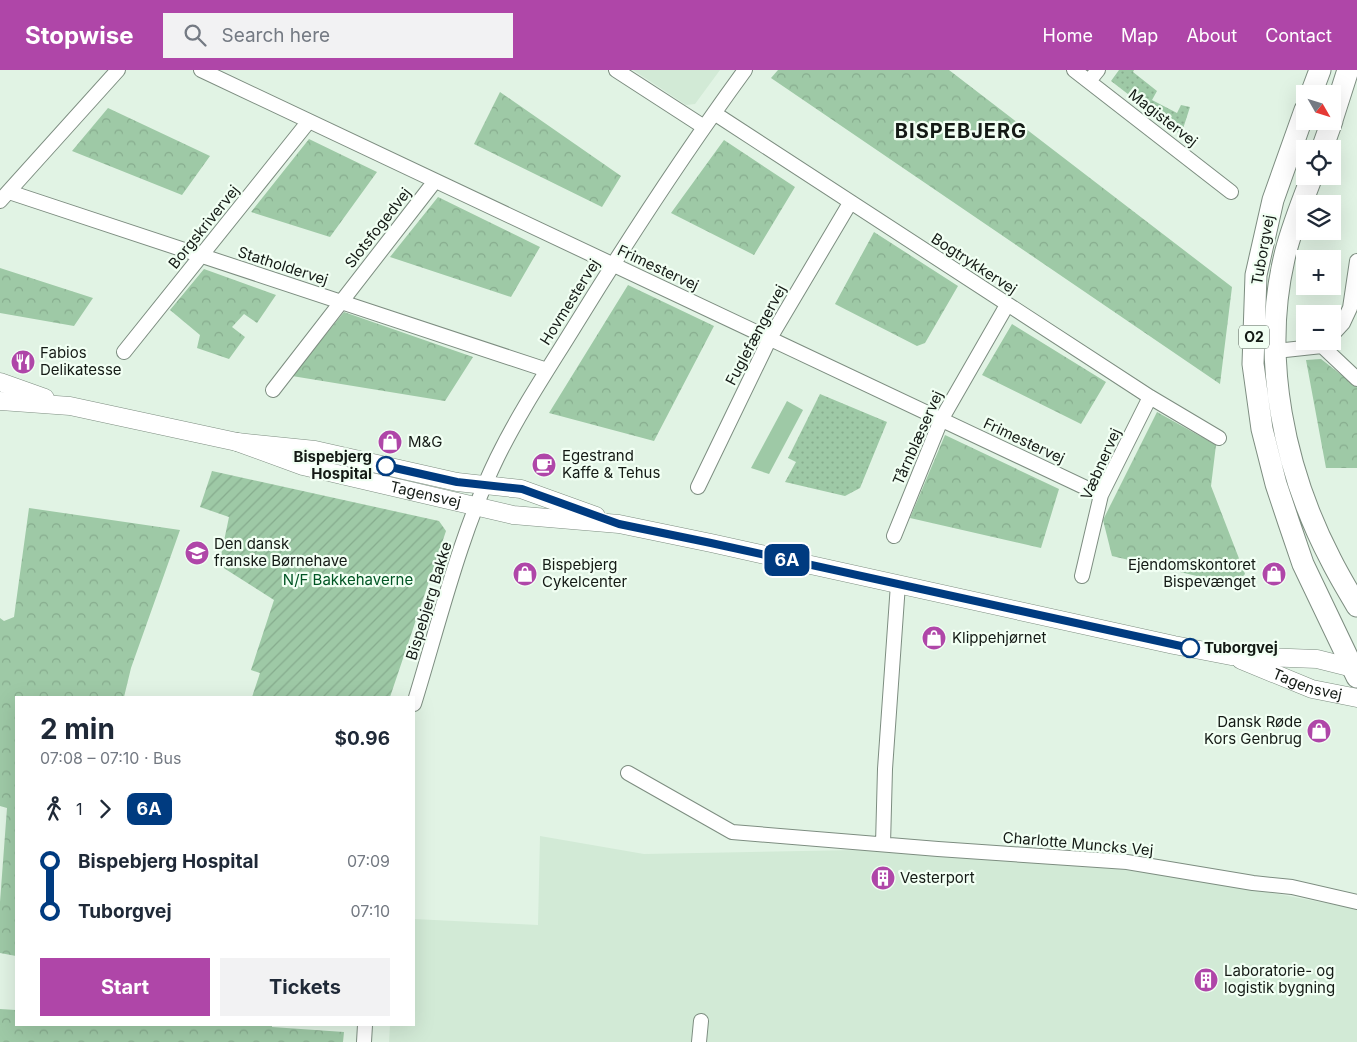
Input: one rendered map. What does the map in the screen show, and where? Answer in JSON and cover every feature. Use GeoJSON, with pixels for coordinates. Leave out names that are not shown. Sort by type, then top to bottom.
{"type":"FeatureCollection","features":[{"type":"Feature","properties":{"kind":"main road"},"geometry":{"type":"LineString","coordinates":[[1314,85],[1320,70]]}},
{"type":"Feature","properties":{"kind":"main road"},"geometry":{"type":"LineString","coordinates":[[1341,94],[1349,70]]}},
{"type":"Feature","properties":{"kind":"main road","name":"Tuborgvej"},"geometry":{"type":"LineString","coordinates":[[1298,130],[1272,200],[1261,248],[1256,275],[1253,364],[1262,429],[1276,484],[1303,564],[1356,672]]}},
{"type":"Feature","properties":{"kind":"main road","name":"Tuborgvej"},"geometry":{"type":"LineString","coordinates":[[1309,185],[1284,258],[1277,304],[1277,387],[1283,423],[1296,474],[1311,516],[1330,560],[1357,606]]}},
{"type":"Feature","properties":{"kind":"street"},"geometry":{"type":"LineString","coordinates":[[4,197],[118,70]]}},
{"type":"Feature","properties":{"kind":"street","name":"Frimestervej"},"geometry":{"type":"LineString","coordinates":[[201,70],[1102,495]]}},
{"type":"Feature","properties":{"kind":"street"},"geometry":{"type":"LineString","coordinates":[[616,70],[704,127]]}},
{"type":"Feature","properties":{"kind":"street","name":"Hovmestervej"},"geometry":{"type":"LineString","coordinates":[[476,507],[504,444],[547,370],[613,264],[704,127],[745,70]]}},
{"type":"Feature","properties":{"kind":"street","name":"Magistervej"},"geometry":{"type":"LineString","coordinates":[[1074,70],[1231,192]]}},
{"type":"Feature","properties":{"kind":"street"},"geometry":{"type":"LineString","coordinates":[[1089,81],[1098,70]]}},
{"type":"Feature","properties":{"kind":"street"},"geometry":{"type":"LineString","coordinates":[[1349,70],[1357,80]]}},
{"type":"Feature","properties":{"kind":"street","name":"Bogtrykkervej"},"geometry":{"type":"LineString","coordinates":[[714,113],[1007,305],[1150,397],[1219,438]]}},
{"type":"Feature","properties":{"kind":"street","name":"Borgskrivervej"},"geometry":{"type":"LineString","coordinates":[[124,352],[309,121]]}},
{"type":"Feature","properties":{"kind":"street","name":"Slotsfogedvej"},"geometry":{"type":"LineString","coordinates":[[273,390],[435,181]]}},
{"type":"Feature","properties":{"kind":"street","name":"Statholdervej"},"geometry":{"type":"LineString","coordinates":[[4,197],[201,257],[547,370]]}},
{"type":"Feature","properties":{"kind":"street","name":"Fuglefængervej"},"geometry":{"type":"LineString","coordinates":[[698,487],[770,338],[850,203]]}},
{"type":"Feature","properties":{"kind":"street"},"geometry":{"type":"LineString","coordinates":[[1341,324],[1350,308],[1357,261]]}},
{"type":"Feature","properties":{"kind":"street","name":"Tårnblæservej"},"geometry":{"type":"LineString","coordinates":[[894,536],[941,420],[1007,305]]}},
{"type":"Feature","properties":{"kind":"street"},"geometry":{"type":"LineString","coordinates":[[1276,351],[1296,348]]}},
{"type":"Feature","properties":{"kind":"street"},"geometry":{"type":"LineString","coordinates":[[1330,350],[1357,379]]}},
{"type":"Feature","properties":{"kind":"street","name":"Tagensvej"},"geometry":{"type":"LineString","coordinates":[[0,382],[70,406],[237,442],[315,450],[457,482],[522,489],[619,524]]}},
{"type":"Feature","properties":{"kind":"street","name":"Væbnervej"},"geometry":{"type":"LineString","coordinates":[[1082,576],[1102,495],[1150,397]]}},
{"type":"Feature","properties":{"kind":"street","name":"Tagensvej"},"geometry":{"type":"LineString","coordinates":[[0,401],[70,406]]}},
{"type":"Feature","properties":{"kind":"street","name":"Tagensvej"},"geometry":{"type":"LineString","coordinates":[[237,442],[303,466],[513,515],[619,524],[1075,624],[1231,656],[1317,659],[1356,672]]}},
{"type":"Feature","properties":{"kind":"street","name":"Bispebjerg Bakke"},"geometry":{"type":"LineString","coordinates":[[415,701],[467,530],[476,507]]}},
{"type":"Feature","properties":{"kind":"street"},"geometry":{"type":"LineString","coordinates":[[883,844],[885,769],[898,584]]}},
{"type":"Feature","properties":{"kind":"street","name":"Tagensvej"},"geometry":{"type":"LineString","coordinates":[[1231,656],[1312,689],[1357,698]]}},
{"type":"Feature","properties":{"kind":"street","name":"Charlotte Muncks Vej"},"geometry":{"type":"LineString","coordinates":[[628,773],[732,832],[1127,862],[1292,888],[1357,902]]}},
{"type":"Feature","properties":{"kind":"street"},"geometry":{"type":"LineString","coordinates":[[699,1042],[701,1021]]}},
{"type":"Feature","properties":{"kind":"street"},"geometry":{"type":"LineString","coordinates":[[364,1042],[365,1026]]}},
{"type":"Feature","properties":{"kind":"shaded area"},"geometry":{"type":"Polygon","coordinates":[[[633,70],[720,70],[695,104],[686,105],[633,70]]]}},
{"type":"Feature","properties":{"kind":"shaded area"},"geometry":{"type":"Polygon","coordinates":[[[540,836],[644,854],[857,850],[1117,869],[1204,880],[1357,909],[1357,1042],[389,1042],[390,1026],[415,1026],[415,919],[538,925],[540,836]]]}},
{"type":"Feature","properties":{"kind":"green space"},"geometry":{"type":"Polygon","coordinates":[[[778,70],[949,70],[1232,287],[1220,384],[771,78],[778,70]]]}},
{"type":"Feature","properties":{"kind":"green space"},"geometry":{"type":"Polygon","coordinates":[[[1119,70],[1134,70],[1133,72],[1157,91],[1152,100],[1177,113],[1181,105],[1190,107],[1181,135],[1111,81],[1119,70]]]}},
{"type":"Feature","properties":{"kind":"green space"},"geometry":{"type":"Polygon","coordinates":[[[500,92],[621,176],[602,207],[474,144],[500,92]]]}},
{"type":"Feature","properties":{"kind":"green space"},"geometry":{"type":"Polygon","coordinates":[[[108,108],[210,156],[182,195],[72,151],[108,108]]]}},
{"type":"Feature","properties":{"kind":"green space"},"geometry":{"type":"Polygon","coordinates":[[[309,139],[377,172],[330,237],[251,212],[309,139]]]}},
{"type":"Feature","properties":{"kind":"green space"},"geometry":{"type":"Polygon","coordinates":[[[724,140],[795,187],[754,255],[671,213],[724,140]]]}},
{"type":"Feature","properties":{"kind":"green space"},"geometry":{"type":"Polygon","coordinates":[[[438,197],[540,247],[511,297],[390,257],[438,197]]]}},
{"type":"Feature","properties":{"kind":"green space"},"geometry":{"type":"Polygon","coordinates":[[[874,232],[958,286],[925,343],[917,346],[835,304],[874,232]]]}},
{"type":"Feature","properties":{"kind":"green space"},"geometry":{"type":"Polygon","coordinates":[[[0,268],[93,298],[74,326],[0,313],[0,268]]]}},
{"type":"Feature","properties":{"kind":"green space"},"geometry":{"type":"Polygon","coordinates":[[[204,269],[276,295],[257,323],[244,314],[232,327],[245,337],[229,359],[197,348],[200,335],[170,310],[204,269]]]}},
{"type":"Feature","properties":{"kind":"green space"},"geometry":{"type":"Polygon","coordinates":[[[628,285],[714,326],[654,441],[549,413],[628,285]]]}},
{"type":"Feature","properties":{"kind":"green space"},"geometry":{"type":"Polygon","coordinates":[[[344,312],[473,357],[445,401],[292,376],[344,312]]]}},
{"type":"Feature","properties":{"kind":"green space"},"geometry":{"type":"Polygon","coordinates":[[[1012,324],[1106,382],[1081,424],[982,375],[1012,324]]]}},
{"type":"Feature","properties":{"kind":"green space"},"geometry":{"type":"Polygon","coordinates":[[[1321,359],[1357,387],[1357,468],[1326,468],[1306,360],[1321,359]]]}},
{"type":"Feature","properties":{"kind":"green space"},"geometry":{"type":"Polygon","coordinates":[[[820,394],[887,422],[860,488],[845,496],[785,482],[796,462],[788,458],[820,394]]]}},
{"type":"Feature","properties":{"kind":"green space"},"geometry":{"type":"Polygon","coordinates":[[[787,401],[803,410],[769,474],[751,468],[787,401]]]}},
{"type":"Feature","properties":{"kind":"green space"},"geometry":{"type":"Polygon","coordinates":[[[1157,412],[1216,445],[1211,486],[1245,574],[1235,585],[1112,556],[1103,520],[1157,412]]]}},
{"type":"Feature","properties":{"kind":"green space"},"geometry":{"type":"Polygon","coordinates":[[[945,435],[1059,489],[1041,548],[910,518],[945,435]]]}},
{"type":"Feature","properties":{"kind":"green space","name":"N/F Bakkehaverne"},"geometry":{"type":"Polygon","coordinates":[[[212,471],[439,521],[446,531],[390,696],[252,696],[260,673],[251,670],[274,600],[219,565],[229,517],[200,507],[212,471]]]}},
{"type":"Feature","properties":{"kind":"green space"},"geometry":{"type":"Polygon","coordinates":[[[29,508],[180,530],[131,668],[124,696],[15,696],[15,956],[0,953],[0,902],[7,808],[0,806],[0,618],[4,621],[14,617],[29,508]]]}},
{"type":"Feature","properties":{"kind":"green space"},"geometry":{"type":"Polygon","coordinates":[[[0,1009],[15,1010],[15,1026],[272,1026],[344,1032],[343,1042],[0,1042],[0,1009]]]}},
{"type":"Feature","properties":{"kind":"bus line","name":"6A"},"geometry":{"type":"LineString","coordinates":[[386,466],[457,482],[522,489],[619,524],[1190,648]]}},
{"type":"Feature","properties":{"kind":"place","name":"Fabios Delikatesse"},"geometry":{"type":"Point","coordinates":[23,362]}},
{"type":"Feature","properties":{"kind":"place","name":"M&G"},"geometry":{"type":"Point","coordinates":[390,442]}},
{"type":"Feature","properties":{"kind":"place","name":"Egestrand Kaffe & Tehus"},"geometry":{"type":"Point","coordinates":[544,465]}},
{"type":"Feature","properties":{"kind":"place","name":"Bispebjerg Hospital"},"geometry":{"type":"Point","coordinates":[386,466]}},
{"type":"Feature","properties":{"kind":"place","name":"Den dansk franske Børnehave"},"geometry":{"type":"Point","coordinates":[197,553]}},
{"type":"Feature","properties":{"kind":"place","name":"Bispebjerg Cykelcenter"},"geometry":{"type":"Point","coordinates":[525,574]}},
{"type":"Feature","properties":{"kind":"place","name":"Ejendomskontoret Bispevænget"},"geometry":{"type":"Point","coordinates":[1274,574]}},
{"type":"Feature","properties":{"kind":"place","name":"Klippehjørnet"},"geometry":{"type":"Point","coordinates":[934,638]}},
{"type":"Feature","properties":{"kind":"place","name":"Tuborgvej"},"geometry":{"type":"Point","coordinates":[1190,648]}},
{"type":"Feature","properties":{"kind":"place","name":"Dansk Røde Kors Genbrug"},"geometry":{"type":"Point","coordinates":[1319,731]}},
{"type":"Feature","properties":{"kind":"place","name":"Vesterport"},"geometry":{"type":"Point","coordinates":[883,878]}},
{"type":"Feature","properties":{"kind":"place","name":"Laboratorie- og logistik bygning"},"geometry":{"type":"Point","coordinates":[1206,980]}},
{"type":"Feature","properties":{"kind":"district","name":"BISPEBJERG"},"geometry":{"type":"Point","coordinates":[961,131]}}]}
